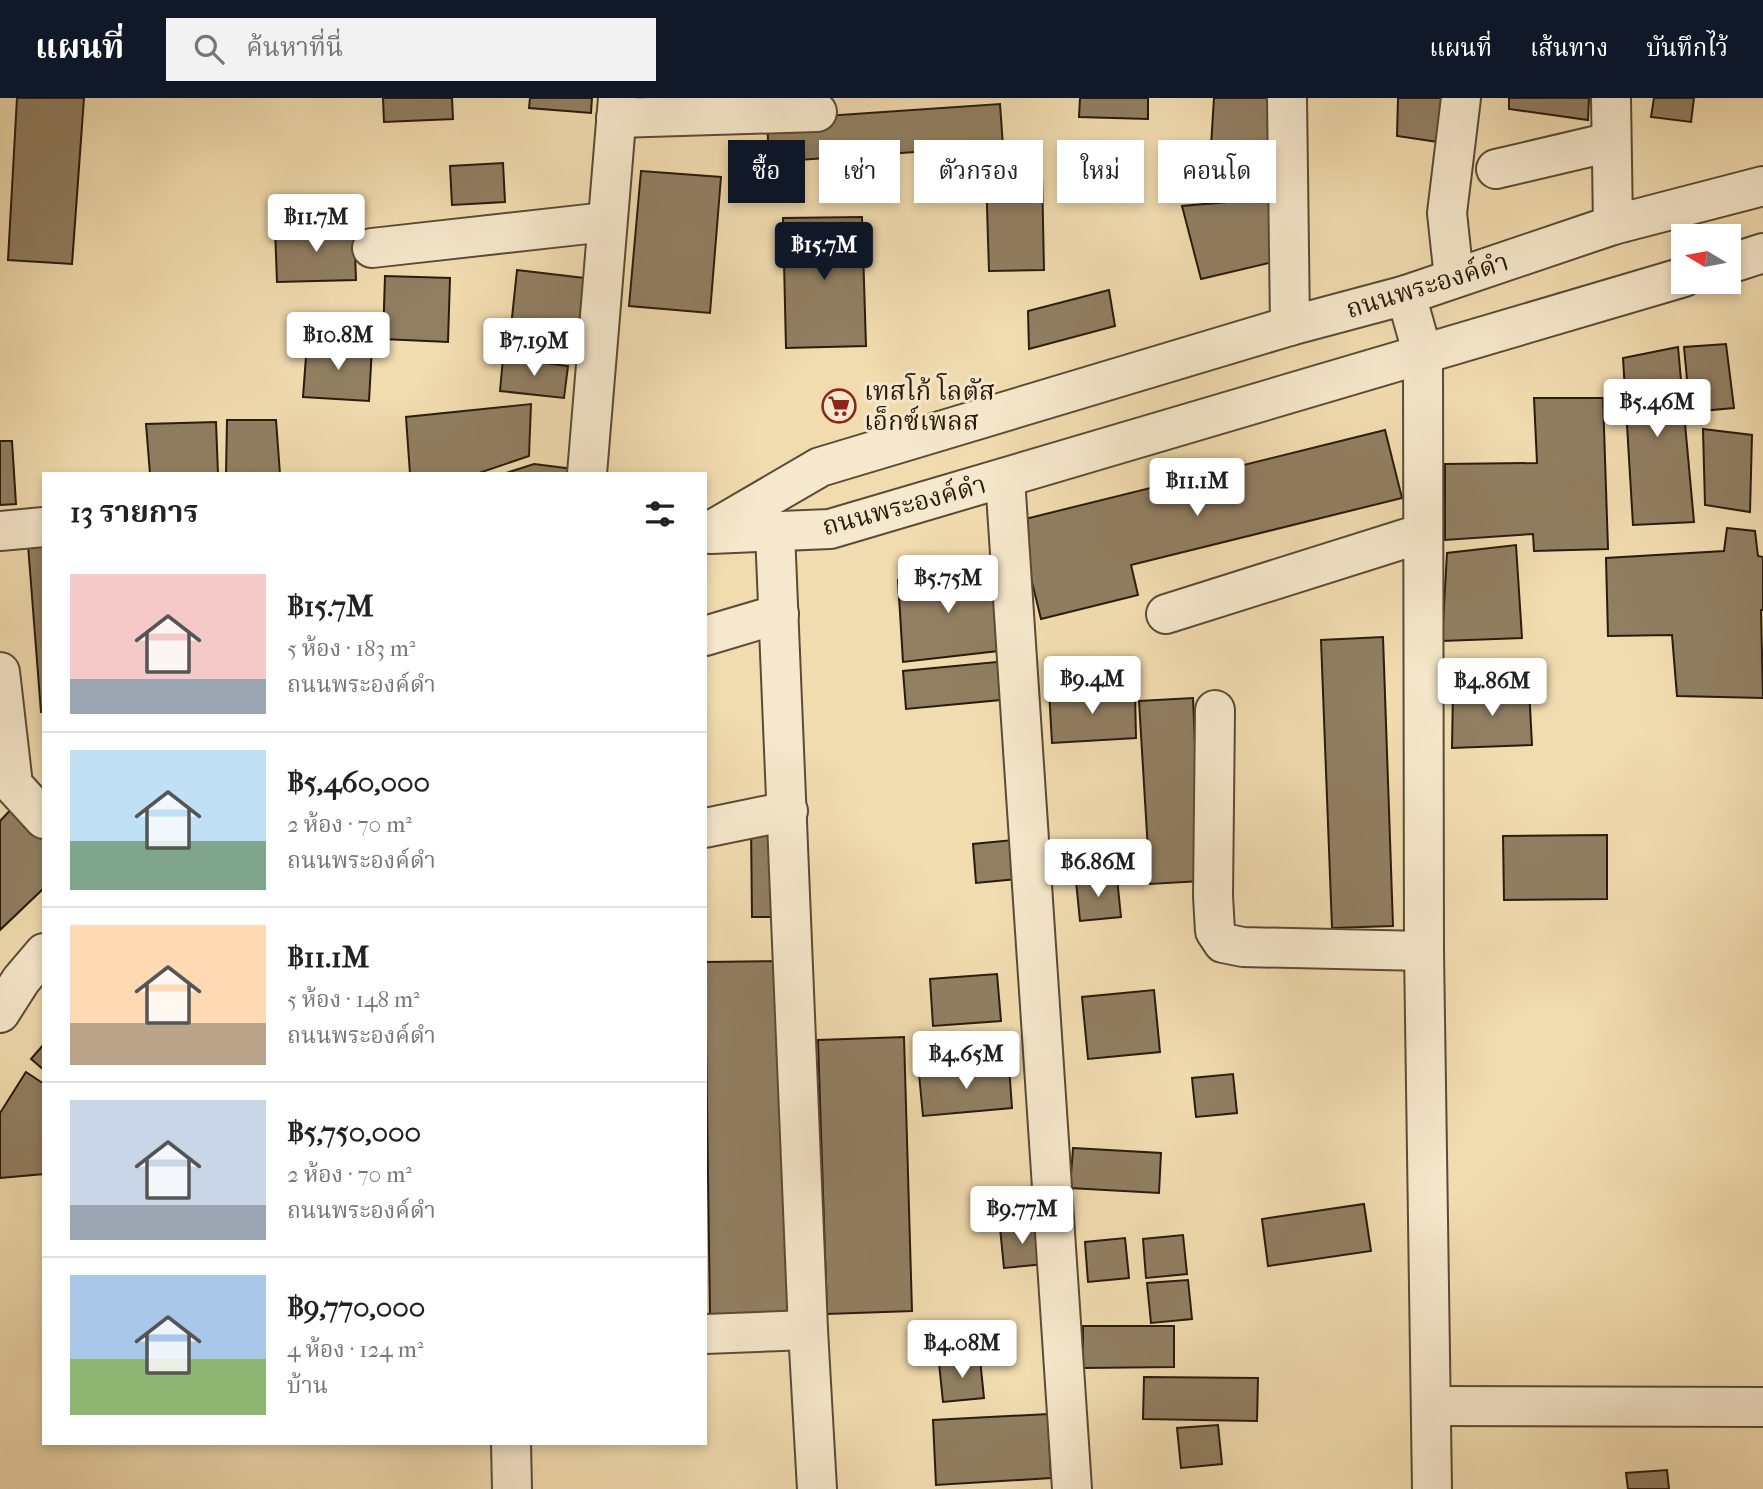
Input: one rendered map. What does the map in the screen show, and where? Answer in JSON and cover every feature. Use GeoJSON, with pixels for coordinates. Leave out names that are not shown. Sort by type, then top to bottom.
{"type":"FeatureCollection","features":[{"type":"Feature","properties":{"kind":"street"},"geometry":{"type":"LineString","coordinates":[[1287,98],[1290,326]]}},
{"type":"Feature","properties":{"kind":"street"},"geometry":{"type":"LineString","coordinates":[[1454,278],[1447,213],[1461,98]]}},
{"type":"Feature","properties":{"kind":"street"},"geometry":{"type":"LineString","coordinates":[[1611,98],[1613,225]]}},
{"type":"Feature","properties":{"kind":"street"},"geometry":{"type":"LineString","coordinates":[[587,472],[617,108],[817,112]]}},
{"type":"Feature","properties":{"kind":"street"},"geometry":{"type":"LineString","coordinates":[[1496,169],[1611,142]]}},
{"type":"Feature","properties":{"kind":"street","name":"ถนนพระองค์ดำ"},"geometry":{"type":"LineString","coordinates":[[707,533],[820,467],[1290,326],[1406,295],[1613,225],[1763,186]]}},
{"type":"Feature","properties":{"kind":"street"},"geometry":{"type":"LineString","coordinates":[[372,248],[606,222]]}},
{"type":"Feature","properties":{"kind":"street"},"geometry":{"type":"LineString","coordinates":[[1741,260],[1763,253]]}},
{"type":"Feature","properties":{"kind":"street","name":"ถนนพระองค์ดำ"},"geometry":{"type":"LineString","coordinates":[[707,534],[830,529],[1671,281]]}},
{"type":"Feature","properties":{"kind":"street"},"geometry":{"type":"LineString","coordinates":[[1406,295],[1423,355],[1424,951],[1432,1489]]}},
{"type":"Feature","properties":{"kind":"street"},"geometry":{"type":"LineString","coordinates":[[1005,478],[1073,1489]]}},
{"type":"Feature","properties":{"kind":"street"},"geometry":{"type":"LineString","coordinates":[[0,531],[42,527]]}},
{"type":"Feature","properties":{"kind":"street"},"geometry":{"type":"LineString","coordinates":[[775,531],[817,1489]]}},
{"type":"Feature","properties":{"kind":"street"},"geometry":{"type":"LineString","coordinates":[[1166,614],[1423,533]]}},
{"type":"Feature","properties":{"kind":"street"},"geometry":{"type":"LineString","coordinates":[[707,635],[779,614]]}},
{"type":"Feature","properties":{"kind":"street"},"geometry":{"type":"LineString","coordinates":[[1,696],[13,785],[42,817]]}},
{"type":"Feature","properties":{"kind":"street"},"geometry":{"type":"LineString","coordinates":[[1214,710],[1213,896],[1215,931],[1223,943],[1243,947],[1424,951]]}},
{"type":"Feature","properties":{"kind":"street"},"geometry":{"type":"LineString","coordinates":[[707,828],[788,811]]}},
{"type":"Feature","properties":{"kind":"street"},"geometry":{"type":"LineString","coordinates":[[0,1013],[42,955]]}},
{"type":"Feature","properties":{"kind":"street"},"geometry":{"type":"LineString","coordinates":[[707,1334],[808,1330]]}},
{"type":"Feature","properties":{"kind":"street"},"geometry":{"type":"LineString","coordinates":[[1431,1406],[1763,1407]]}},
{"type":"Feature","properties":{"kind":"street"},"geometry":{"type":"LineString","coordinates":[[511,1445],[512,1489]]}},
{"type":"Feature","properties":{"kind":"building"},"geometry":{"type":"Polygon","coordinates":[[[17,98],[84,98],[72,264],[8,260],[17,98]]]}},
{"type":"Feature","properties":{"kind":"building"},"geometry":{"type":"Polygon","coordinates":[[[383,98],[452,98],[453,119],[384,122],[383,98]]]}},
{"type":"Feature","properties":{"kind":"building"},"geometry":{"type":"Polygon","coordinates":[[[530,98],[592,98],[591,113],[529,108],[530,98]]]}},
{"type":"Feature","properties":{"kind":"building"},"geometry":{"type":"Polygon","coordinates":[[[1080,98],[1148,98],[1148,119],[1079,117],[1080,98]]]}},
{"type":"Feature","properties":{"kind":"building"},"geometry":{"type":"Polygon","coordinates":[[[1214,98],[1279,98],[1276,150],[1276,140],[1211,140],[1214,98]]]}},
{"type":"Feature","properties":{"kind":"building"},"geometry":{"type":"Polygon","coordinates":[[[1398,98],[1448,98],[1445,143],[1397,136],[1398,98]]]}},
{"type":"Feature","properties":{"kind":"building"},"geometry":{"type":"Polygon","coordinates":[[[1509,98],[1589,98],[1588,120],[1509,109],[1509,98]]]}},
{"type":"Feature","properties":{"kind":"building"},"geometry":{"type":"Polygon","coordinates":[[[1654,98],[1694,98],[1691,122],[1651,117],[1654,98]]]}},
{"type":"Feature","properties":{"kind":"building"},"geometry":{"type":"Polygon","coordinates":[[[1000,104],[1003,140],[914,140],[914,152],[900,153],[900,140],[819,140],[819,159],[805,160],[805,140],[768,140],[767,120],[1000,104]]]}},
{"type":"Feature","properties":{"kind":"building"},"geometry":{"type":"Polygon","coordinates":[[[503,163],[505,202],[452,205],[450,166],[503,163]]]}},
{"type":"Feature","properties":{"kind":"building"},"geometry":{"type":"Polygon","coordinates":[[[641,171],[721,177],[710,313],[629,306],[641,171]]]}},
{"type":"Feature","properties":{"kind":"building"},"geometry":{"type":"Polygon","coordinates":[[[987,203],[1043,203],[1044,270],[989,271],[987,203]]]}},
{"type":"Feature","properties":{"kind":"building"},"geometry":{"type":"Polygon","coordinates":[[[1275,203],[1273,262],[1201,279],[1182,206],[1275,203]]]}},
{"type":"Feature","properties":{"kind":"building"},"geometry":{"type":"Polygon","coordinates":[[[862,217],[866,346],[786,348],[783,218],[862,217]]]}},
{"type":"Feature","properties":{"kind":"building"},"geometry":{"type":"Polygon","coordinates":[[[354,225],[356,280],[277,282],[275,228],[354,225]]]}},
{"type":"Feature","properties":{"kind":"building"},"geometry":{"type":"Polygon","coordinates":[[[517,270],[584,278],[578,334],[511,327],[517,270]]]}},
{"type":"Feature","properties":{"kind":"building"},"geometry":{"type":"Polygon","coordinates":[[[385,276],[450,278],[448,342],[383,339],[385,276]]]}},
{"type":"Feature","properties":{"kind":"building"},"geometry":{"type":"Polygon","coordinates":[[[1109,290],[1115,326],[1029,349],[1028,311],[1109,290]]]}},
{"type":"Feature","properties":{"kind":"building"},"geometry":{"type":"Polygon","coordinates":[[[307,343],[372,347],[369,401],[303,397],[307,343]]]}},
{"type":"Feature","properties":{"kind":"building"},"geometry":{"type":"Polygon","coordinates":[[[1726,344],[1734,408],[1690,412],[1684,347],[1726,344]]]}},
{"type":"Feature","properties":{"kind":"building"},"geometry":{"type":"Polygon","coordinates":[[[1678,347],[1694,522],[1633,525],[1623,358],[1678,347]]]}},
{"type":"Feature","properties":{"kind":"building"},"geometry":{"type":"Polygon","coordinates":[[[503,358],[568,366],[564,398],[500,391],[503,358]]]}},
{"type":"Feature","properties":{"kind":"building"},"geometry":{"type":"Polygon","coordinates":[[[1534,398],[1603,398],[1608,549],[1534,551],[1533,534],[1445,540],[1445,464],[1537,463],[1534,398]]]}},
{"type":"Feature","properties":{"kind":"building"},"geometry":{"type":"Polygon","coordinates":[[[531,404],[529,456],[482,472],[410,472],[406,417],[531,404]]]}},
{"type":"Feature","properties":{"kind":"building"},"geometry":{"type":"Polygon","coordinates":[[[227,420],[276,420],[280,472],[226,472],[227,420]]]}},
{"type":"Feature","properties":{"kind":"building"},"geometry":{"type":"Polygon","coordinates":[[[216,422],[218,472],[150,472],[146,424],[216,422]]]}},
{"type":"Feature","properties":{"kind":"building"},"geometry":{"type":"Polygon","coordinates":[[[1703,429],[1752,435],[1750,512],[1705,505],[1703,429]]]}},
{"type":"Feature","properties":{"kind":"building"},"geometry":{"type":"Polygon","coordinates":[[[1385,430],[1402,498],[1131,565],[1138,595],[1041,619],[1017,521],[1385,430]]]}},
{"type":"Feature","properties":{"kind":"building"},"geometry":{"type":"Polygon","coordinates":[[[0,441],[12,441],[16,504],[0,505],[0,441]]]}},
{"type":"Feature","properties":{"kind":"building"},"geometry":{"type":"Polygon","coordinates":[[[534,464],[573,469],[573,472],[509,472],[534,464]]]}},
{"type":"Feature","properties":{"kind":"building"},"geometry":{"type":"Polygon","coordinates":[[[1727,528],[1755,531],[1758,556],[1763,557],[1763,698],[1677,696],[1672,635],[1608,636],[1606,558],[1724,551],[1727,528]]]}},
{"type":"Feature","properties":{"kind":"building"},"geometry":{"type":"Polygon","coordinates":[[[42,544],[42,712],[41,712],[28,545],[42,544]]]}},
{"type":"Feature","properties":{"kind":"building"},"geometry":{"type":"Polygon","coordinates":[[[1516,545],[1522,638],[1442,641],[1447,553],[1516,545]]]}},
{"type":"Feature","properties":{"kind":"building"},"geometry":{"type":"Polygon","coordinates":[[[991,566],[998,651],[903,662],[898,580],[991,566]]]}},
{"type":"Feature","properties":{"kind":"building"},"geometry":{"type":"Polygon","coordinates":[[[1383,637],[1393,926],[1332,928],[1321,640],[1383,637]]]}},
{"type":"Feature","properties":{"kind":"building"},"geometry":{"type":"Polygon","coordinates":[[[1007,661],[1011,699],[906,709],[903,671],[1007,661]]]}},
{"type":"Feature","properties":{"kind":"building"},"geometry":{"type":"Polygon","coordinates":[[[1529,688],[1532,745],[1452,748],[1453,691],[1529,688]]]}},
{"type":"Feature","properties":{"kind":"building"},"geometry":{"type":"Polygon","coordinates":[[[1049,690],[1135,693],[1136,738],[1052,743],[1049,690]]]}},
{"type":"Feature","properties":{"kind":"building"},"geometry":{"type":"Polygon","coordinates":[[[1193,698],[1201,881],[1150,884],[1139,701],[1193,698]]]}},
{"type":"Feature","properties":{"kind":"building"},"geometry":{"type":"Polygon","coordinates":[[[16,804],[42,832],[42,890],[0,930],[0,821],[16,804]]]}},
{"type":"Feature","properties":{"kind":"building"},"geometry":{"type":"Polygon","coordinates":[[[780,825],[781,917],[752,917],[751,826],[780,825]]]}},
{"type":"Feature","properties":{"kind":"building"},"geometry":{"type":"Polygon","coordinates":[[[1607,835],[1607,899],[1504,900],[1503,836],[1607,835]]]}},
{"type":"Feature","properties":{"kind":"building"},"geometry":{"type":"Polygon","coordinates":[[[1013,840],[1017,879],[976,883],[973,844],[1013,840]]]}},
{"type":"Feature","properties":{"kind":"building"},"geometry":{"type":"Polygon","coordinates":[[[1117,878],[1121,917],[1080,921],[1076,881],[1117,878]]]}},
{"type":"Feature","properties":{"kind":"building"},"geometry":{"type":"Polygon","coordinates":[[[795,961],[801,1315],[710,1317],[707,962],[795,961]]]}},
{"type":"Feature","properties":{"kind":"building"},"geometry":{"type":"Polygon","coordinates":[[[997,974],[1001,1021],[933,1026],[930,979],[997,974]]]}},
{"type":"Feature","properties":{"kind":"building"},"geometry":{"type":"Polygon","coordinates":[[[1154,990],[1160,1052],[1088,1059],[1082,997],[1154,990]]]}},
{"type":"Feature","properties":{"kind":"building"},"geometry":{"type":"Polygon","coordinates":[[[904,1037],[912,1311],[827,1314],[818,1040],[904,1037]]]}},
{"type":"Feature","properties":{"kind":"building"},"geometry":{"type":"Polygon","coordinates":[[[42,1046],[42,1068],[31,1059],[42,1046]]]}},
{"type":"Feature","properties":{"kind":"building"},"geometry":{"type":"Polygon","coordinates":[[[1009,1066],[1012,1108],[923,1116],[919,1074],[1009,1066]]]}},
{"type":"Feature","properties":{"kind":"building"},"geometry":{"type":"Polygon","coordinates":[[[26,1072],[42,1083],[42,1174],[0,1178],[0,1113],[26,1072]]]}},
{"type":"Feature","properties":{"kind":"building"},"geometry":{"type":"Polygon","coordinates":[[[1233,1074],[1237,1113],[1196,1117],[1192,1078],[1233,1074]]]}},
{"type":"Feature","properties":{"kind":"building"},"geometry":{"type":"Polygon","coordinates":[[[1073,1148],[1161,1153],[1159,1193],[1070,1188],[1073,1148]]]}},
{"type":"Feature","properties":{"kind":"building"},"geometry":{"type":"Polygon","coordinates":[[[1364,1204],[1371,1251],[1268,1266],[1262,1219],[1364,1204]]]}},
{"type":"Feature","properties":{"kind":"building"},"geometry":{"type":"Polygon","coordinates":[[[1041,1225],[1045,1264],[1004,1268],[1000,1228],[1041,1225]]]}},
{"type":"Feature","properties":{"kind":"building"},"geometry":{"type":"Polygon","coordinates":[[[1183,1235],[1187,1274],[1146,1278],[1143,1239],[1183,1235]]]}},
{"type":"Feature","properties":{"kind":"building"},"geometry":{"type":"Polygon","coordinates":[[[1125,1238],[1129,1278],[1088,1282],[1085,1242],[1125,1238]]]}},
{"type":"Feature","properties":{"kind":"building"},"geometry":{"type":"Polygon","coordinates":[[[1188,1280],[1192,1319],[1151,1323],[1147,1283],[1188,1280]]]}},
{"type":"Feature","properties":{"kind":"building"},"geometry":{"type":"Polygon","coordinates":[[[1083,1326],[1174,1326],[1174,1367],[1083,1368],[1083,1326]]]}},
{"type":"Feature","properties":{"kind":"building"},"geometry":{"type":"Polygon","coordinates":[[[980,1359],[984,1398],[943,1402],[939,1363],[980,1359]]]}},
{"type":"Feature","properties":{"kind":"building"},"geometry":{"type":"Polygon","coordinates":[[[1144,1377],[1258,1378],[1257,1421],[1143,1419],[1144,1377]]]}},
{"type":"Feature","properties":{"kind":"building"},"geometry":{"type":"Polygon","coordinates":[[[1048,1414],[1051,1478],[936,1485],[933,1420],[1048,1414]]]}},
{"type":"Feature","properties":{"kind":"building"},"geometry":{"type":"Polygon","coordinates":[[[1218,1425],[1222,1464],[1181,1468],[1177,1428],[1218,1425]]]}},
{"type":"Feature","properties":{"kind":"building"},"geometry":{"type":"Polygon","coordinates":[[[1667,1470],[1669,1489],[1628,1489],[1626,1473],[1667,1470]]]}},
{"type":"Feature","properties":{"kind":"place","name":"เทสโก้ โลตัส เอ็กซ์เพลส"},"geometry":{"type":"Point","coordinates":[839,406]}}]}
